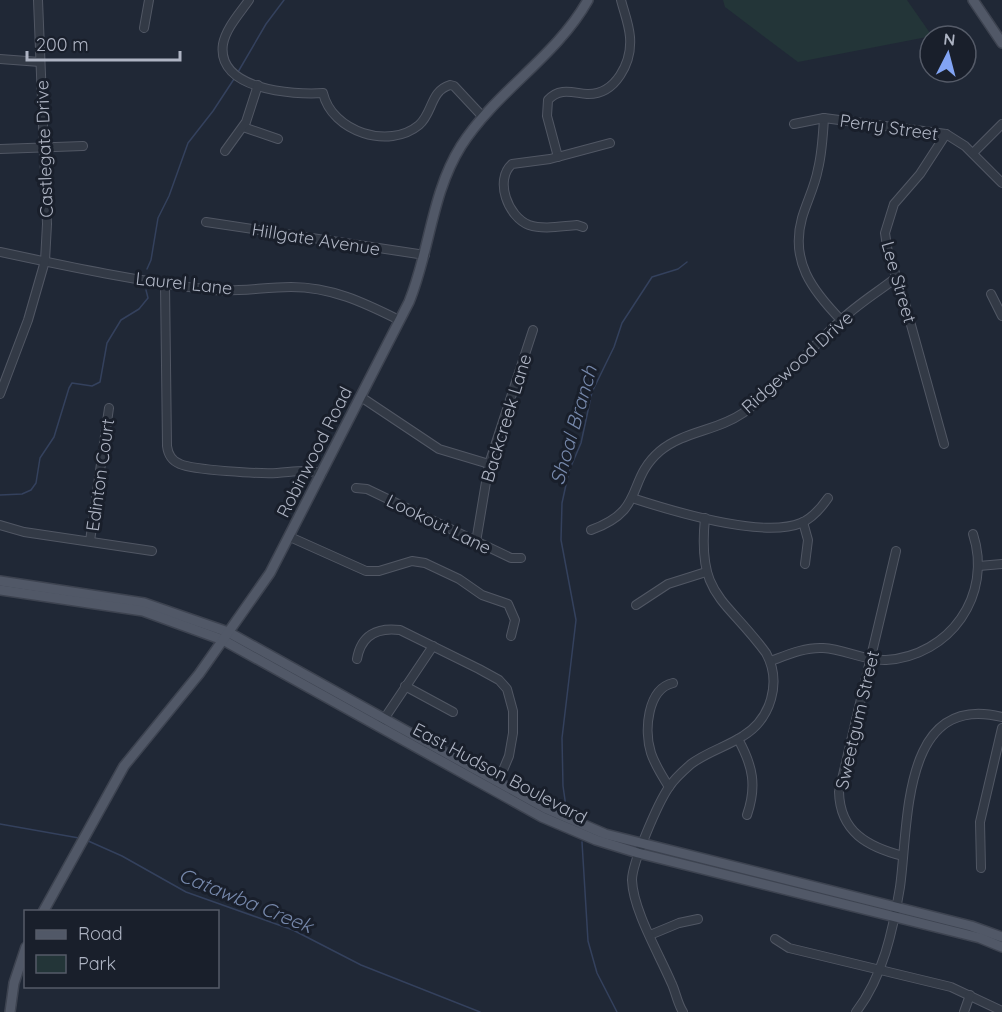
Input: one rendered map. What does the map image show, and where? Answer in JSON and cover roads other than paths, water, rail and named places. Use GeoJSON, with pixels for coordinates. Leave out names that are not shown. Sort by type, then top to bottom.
{"type":"FeatureCollection","features":[{"type":"Feature","properties":{"kind":"main road","name":"Robinwood Road"},"geometry":{"type":"LineString","coordinates":[[44,910],[131,756],[199,674],[268,575],[290,537],[416,286],[442,185],[461,146],[483,117],[558,40],[588,0]]}},
{"type":"Feature","properties":{"kind":"main road"},"geometry":{"type":"LineString","coordinates":[[973,0],[1002,43]]}},
{"type":"Feature","properties":{"kind":"main road","name":"East Hudson Boulevard"},"geometry":{"type":"LineString","coordinates":[[0,581],[144,603],[226,636],[572,831],[894,912],[1002,947]]}},
{"type":"Feature","properties":{"kind":"main road","name":"East Hudson Boulevard"},"geometry":{"type":"LineString","coordinates":[[0,590],[143,611],[226,636]]}},
{"type":"Feature","properties":{"kind":"main road","name":"East Hudson Boulevard"},"geometry":{"type":"LineString","coordinates":[[894,912],[971,926],[1002,937]]}},
{"type":"Feature","properties":{"kind":"main road"},"geometry":{"type":"LineString","coordinates":[[10,1012],[14,982],[24,953]]}},
{"type":"Feature","properties":{"kind":"street","name":"Castlegate Drive"},"geometry":{"type":"LineString","coordinates":[[0,394],[39,288],[45,261],[47,224],[38,0]]}},
{"type":"Feature","properties":{"kind":"street"},"geometry":{"type":"LineString","coordinates":[[144,28],[149,0]]}},
{"type":"Feature","properties":{"kind":"street"},"geometry":{"type":"LineString","coordinates":[[249,0],[226,36],[223,52],[234,75],[258,85],[292,94],[323,93],[327,105],[345,123],[358,132],[374,137],[406,131],[420,124],[436,95],[450,85],[454,86],[483,117]]}},
{"type":"Feature","properties":{"kind":"street"},"geometry":{"type":"LineString","coordinates":[[558,157],[547,116],[548,99],[561,91],[596,93],[609,88],[617,80],[626,62],[630,42],[621,0]]}},
{"type":"Feature","properties":{"kind":"street"},"geometry":{"type":"LineString","coordinates":[[0,59],[40,62]]}},
{"type":"Feature","properties":{"kind":"street"},"geometry":{"type":"LineString","coordinates":[[225,151],[243,127],[258,85]]}},
{"type":"Feature","properties":{"kind":"street"},"geometry":{"type":"LineString","coordinates":[[824,118],[818,169],[800,226],[800,256],[804,275],[811,286],[841,320]]}},
{"type":"Feature","properties":{"kind":"street","name":"Perry Street"},"geometry":{"type":"LineString","coordinates":[[794,124],[824,118],[946,134],[973,153],[1002,183]]}},
{"type":"Feature","properties":{"kind":"street"},"geometry":{"type":"LineString","coordinates":[[973,153],[1002,124]]}},
{"type":"Feature","properties":{"kind":"street"},"geometry":{"type":"LineString","coordinates":[[243,127],[278,139]]}},
{"type":"Feature","properties":{"kind":"street","name":"Lee Street"},"geometry":{"type":"LineString","coordinates":[[944,444],[885,242],[889,214],[946,134]]}},
{"type":"Feature","properties":{"kind":"street"},"geometry":{"type":"LineString","coordinates":[[583,227],[529,225],[512,210],[506,198],[506,175],[512,164],[558,157],[610,143]]}},
{"type":"Feature","properties":{"kind":"street"},"geometry":{"type":"LineString","coordinates":[[0,148],[82,146]]}},
{"type":"Feature","properties":{"kind":"street","name":"Hillgate Avenue"},"geometry":{"type":"LineString","coordinates":[[206,222],[425,255]]}},
{"type":"Feature","properties":{"kind":"street","name":"Laurel Lane"},"geometry":{"type":"LineString","coordinates":[[0,252],[165,284],[216,290],[291,287],[327,290],[364,303],[399,320]]}},
{"type":"Feature","properties":{"kind":"street","name":"Ridgewood Drive"},"geometry":{"type":"LineString","coordinates":[[591,530],[614,521],[632,498],[645,469],[660,452],[678,440],[716,427],[742,413],[841,320],[897,277]]}},
{"type":"Feature","properties":{"kind":"street"},"geometry":{"type":"LineString","coordinates":[[165,284],[167,446],[173,460],[182,465],[227,470],[277,473],[299,470],[322,473]]}},
{"type":"Feature","properties":{"kind":"street"},"geometry":{"type":"LineString","coordinates":[[991,294],[1002,316]]}},
{"type":"Feature","properties":{"kind":"street","name":"Backcreek Lane"},"geometry":{"type":"LineString","coordinates":[[476,542],[489,464],[533,330]]}},
{"type":"Feature","properties":{"kind":"street"},"geometry":{"type":"LineString","coordinates":[[361,396],[439,449],[489,464]]}},
{"type":"Feature","properties":{"kind":"street","name":"Edinton Court"},"geometry":{"type":"LineString","coordinates":[[90,541],[109,408]]}},
{"type":"Feature","properties":{"kind":"street","name":"Lookout Lane"},"geometry":{"type":"LineString","coordinates":[[356,488],[367,489],[511,558],[521,558]]}},
{"type":"Feature","properties":{"kind":"street"},"geometry":{"type":"LineString","coordinates":[[632,498],[705,518],[777,528],[803,522],[820,509],[828,498]]}},
{"type":"Feature","properties":{"kind":"street"},"geometry":{"type":"LineString","coordinates":[[682,1012],[632,883],[641,849],[669,787],[696,760],[738,739],[756,726],[768,708],[774,686],[771,661],[762,646],[719,598],[706,572],[703,554],[705,518]]}},
{"type":"Feature","properties":{"kind":"street"},"geometry":{"type":"LineString","coordinates":[[803,522],[808,540],[805,564]]}},
{"type":"Feature","properties":{"kind":"street"},"geometry":{"type":"LineString","coordinates":[[0,525],[24,532],[152,551]]}},
{"type":"Feature","properties":{"kind":"street"},"geometry":{"type":"LineString","coordinates":[[771,661],[801,651],[822,648],[884,660],[911,656],[933,647],[946,636],[967,611],[977,582],[979,566],[973,534]]}},
{"type":"Feature","properties":{"kind":"street"},"geometry":{"type":"LineString","coordinates":[[290,537],[360,570],[379,571],[412,561],[435,567],[482,595],[508,604],[515,620],[511,636]]}},
{"type":"Feature","properties":{"kind":"street","name":"Sweetgum Street"},"geometry":{"type":"LineString","coordinates":[[896,551],[841,776],[840,807],[846,824],[865,843],[903,856]]}},
{"type":"Feature","properties":{"kind":"street"},"geometry":{"type":"LineString","coordinates":[[979,566],[1002,564]]}},
{"type":"Feature","properties":{"kind":"street"},"geometry":{"type":"LineString","coordinates":[[636,605],[668,584],[706,572]]}},
{"type":"Feature","properties":{"kind":"street"},"geometry":{"type":"LineString","coordinates":[[357,658],[364,639],[371,634],[386,629],[404,632],[489,674],[507,689],[513,711],[513,734],[509,756],[494,785]]}},
{"type":"Feature","properties":{"kind":"street"},"geometry":{"type":"LineString","coordinates":[[381,722],[433,646]]}},
{"type":"Feature","properties":{"kind":"street"},"geometry":{"type":"LineString","coordinates":[[669,787],[654,762],[648,728],[656,696],[663,687],[674,683]]}},
{"type":"Feature","properties":{"kind":"street"},"geometry":{"type":"LineString","coordinates":[[405,686],[453,712]]}},
{"type":"Feature","properties":{"kind":"street"},"geometry":{"type":"LineString","coordinates":[[856,1012],[871,991],[880,971],[894,912],[911,794],[929,739],[939,728],[960,716],[981,713],[1002,717]]}},
{"type":"Feature","properties":{"kind":"street"},"geometry":{"type":"LineString","coordinates":[[981,868],[980,822],[1002,728]]}},
{"type":"Feature","properties":{"kind":"street"},"geometry":{"type":"LineString","coordinates":[[738,739],[749,759],[753,777],[754,789],[747,815]]}},
{"type":"Feature","properties":{"kind":"street"},"geometry":{"type":"LineString","coordinates":[[650,934],[679,923],[698,919]]}},
{"type":"Feature","properties":{"kind":"street"},"geometry":{"type":"LineString","coordinates":[[775,939],[789,948],[936,983],[970,995],[1002,1011]]}},
{"type":"Feature","properties":{"kind":"street"},"geometry":{"type":"LineString","coordinates":[[964,1012],[970,995]]}},
{"type":"Feature","properties":{"kind":"waterway"},"geometry":{"type":"LineString","coordinates":[[238,72],[266,24],[284,0]]}},
{"type":"Feature","properties":{"kind":"waterway"},"geometry":{"type":"LineString","coordinates":[[147,269],[151,260],[158,218],[169,196],[188,143],[234,79]]}},
{"type":"Feature","properties":{"kind":"waterway","name":"Shoal Branch"},"geometry":{"type":"LineString","coordinates":[[566,807],[562,738],[576,620],[561,540],[562,503],[569,471],[581,443],[592,392],[614,347],[622,323],[652,277],[678,269],[687,262]]}},
{"type":"Feature","properties":{"kind":"waterway"},"geometry":{"type":"LineString","coordinates":[[0,495],[22,494],[31,490],[36,483],[40,458],[54,437],[69,388],[72,383],[92,386],[100,382],[107,343],[121,320],[139,309],[148,298],[146,290]]}},
{"type":"Feature","properties":{"kind":"waterway","name":"Catawba Creek"},"geometry":{"type":"LineString","coordinates":[[0,824],[79,838]]}},
{"type":"Feature","properties":{"kind":"waterway","name":"Catawba Creek"},"geometry":{"type":"LineString","coordinates":[[86,840],[122,856],[186,892],[293,930],[361,965],[480,1012]]}},
{"type":"Feature","properties":{"kind":"waterway","name":"Shoal Branch"},"geometry":{"type":"LineString","coordinates":[[582,842],[588,941],[597,973],[617,1012]]}}]}
